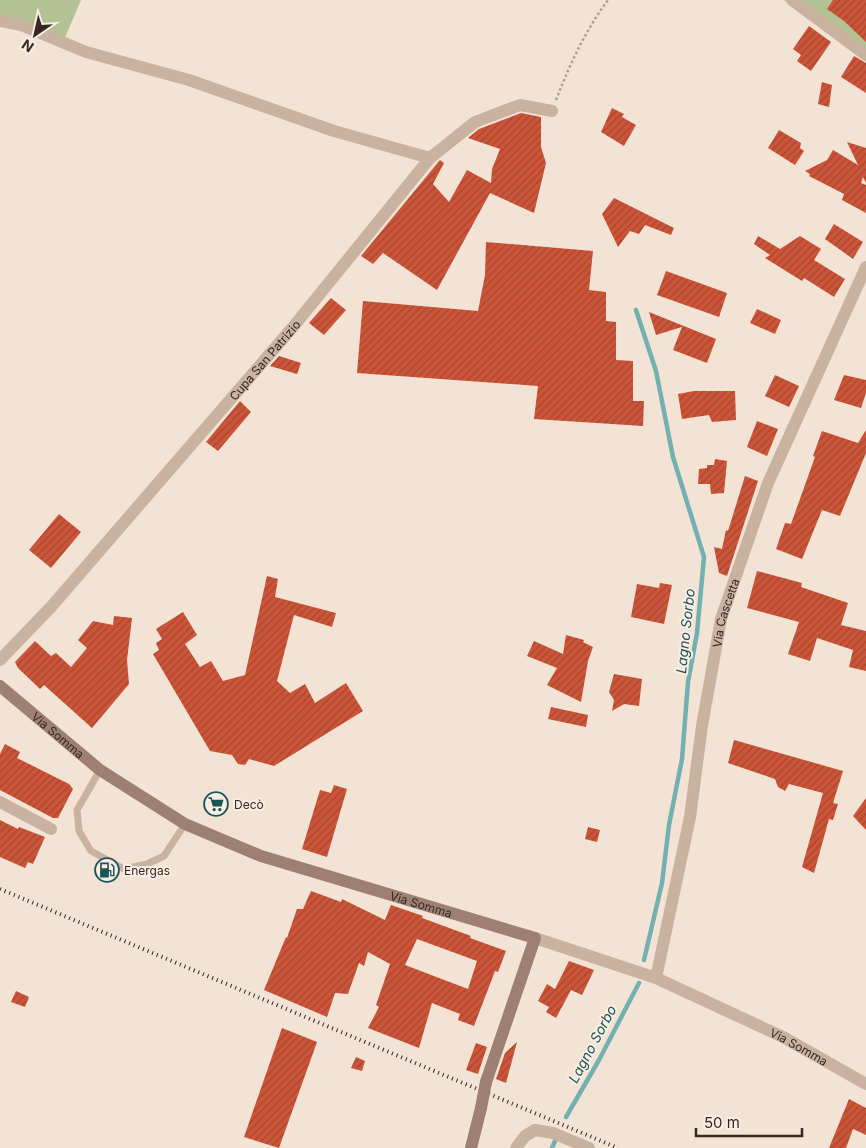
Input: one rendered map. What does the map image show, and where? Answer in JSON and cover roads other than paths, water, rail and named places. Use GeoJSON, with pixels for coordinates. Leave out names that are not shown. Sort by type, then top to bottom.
{"type":"FeatureCollection","features":[{"type":"Feature","properties":{"kind":"main road","name":"Via Somma"},"geometry":{"type":"LineString","coordinates":[[0,686],[100,770],[185,824],[261,856],[535,938]]}},
{"type":"Feature","properties":{"kind":"main road"},"geometry":{"type":"LineString","coordinates":[[470,1148],[486,1082],[535,938]]}},
{"type":"Feature","properties":{"kind":"street"},"geometry":{"type":"LineString","coordinates":[[792,0],[866,55]]}},
{"type":"Feature","properties":{"kind":"street"},"geometry":{"type":"LineString","coordinates":[[0,21],[21,25],[86,52],[189,80],[334,131],[430,158]]}},
{"type":"Feature","properties":{"kind":"street","name":"Cupa San Patrizio"},"geometry":{"type":"LineString","coordinates":[[0,660],[51,607],[293,327],[430,158],[475,122],[520,106],[552,111]]}},
{"type":"Feature","properties":{"kind":"street","name":"Via Cascetta"},"geometry":{"type":"LineString","coordinates":[[656,978],[690,817],[702,726],[722,619],[768,483],[866,268]]}},
{"type":"Feature","properties":{"kind":"street"},"geometry":{"type":"LineString","coordinates":[[0,802],[51,829]]}},
{"type":"Feature","properties":{"kind":"street","name":"Via Somma"},"geometry":{"type":"LineString","coordinates":[[535,938],[656,978],[783,1037],[866,1084]]}},
{"type":"Feature","properties":{"kind":"street"},"geometry":{"type":"LineString","coordinates":[[516,1148],[525,1136],[535,1130],[553,1133],[588,1148]]}},
{"type":"Feature","properties":{"kind":"lane"},"geometry":{"type":"LineString","coordinates":[[100,770],[77,810],[79,831],[91,851],[124,869],[147,864],[164,856],[185,824]]}},
{"type":"Feature","properties":{"kind":"waterway","name":"Lagno Sorbo"},"geometry":{"type":"LineString","coordinates":[[636,310],[656,371],[673,457],[704,557],[697,633],[688,682],[682,759],[669,825],[662,883],[644,960]]}},
{"type":"Feature","properties":{"kind":"waterway","name":"Lagno Sorbo"},"geometry":{"type":"LineString","coordinates":[[566,1117],[599,1060],[639,983]]}},
{"type":"Feature","properties":{"kind":"waterway","name":"Lagno Sorbo"},"geometry":{"type":"LineString","coordinates":[[552,1148],[555,1141]]}},
{"type":"Feature","properties":{"kind":"railway"},"geometry":{"type":"LineString","coordinates":[[0,889],[618,1148]]}},
{"type":"Feature","properties":{"kind":"place","name":"Decò"},"geometry":{"type":"Point","coordinates":[216,804]}},
{"type":"Feature","properties":{"kind":"place","name":"Energas"},"geometry":{"type":"Point","coordinates":[107,870]}}]}
